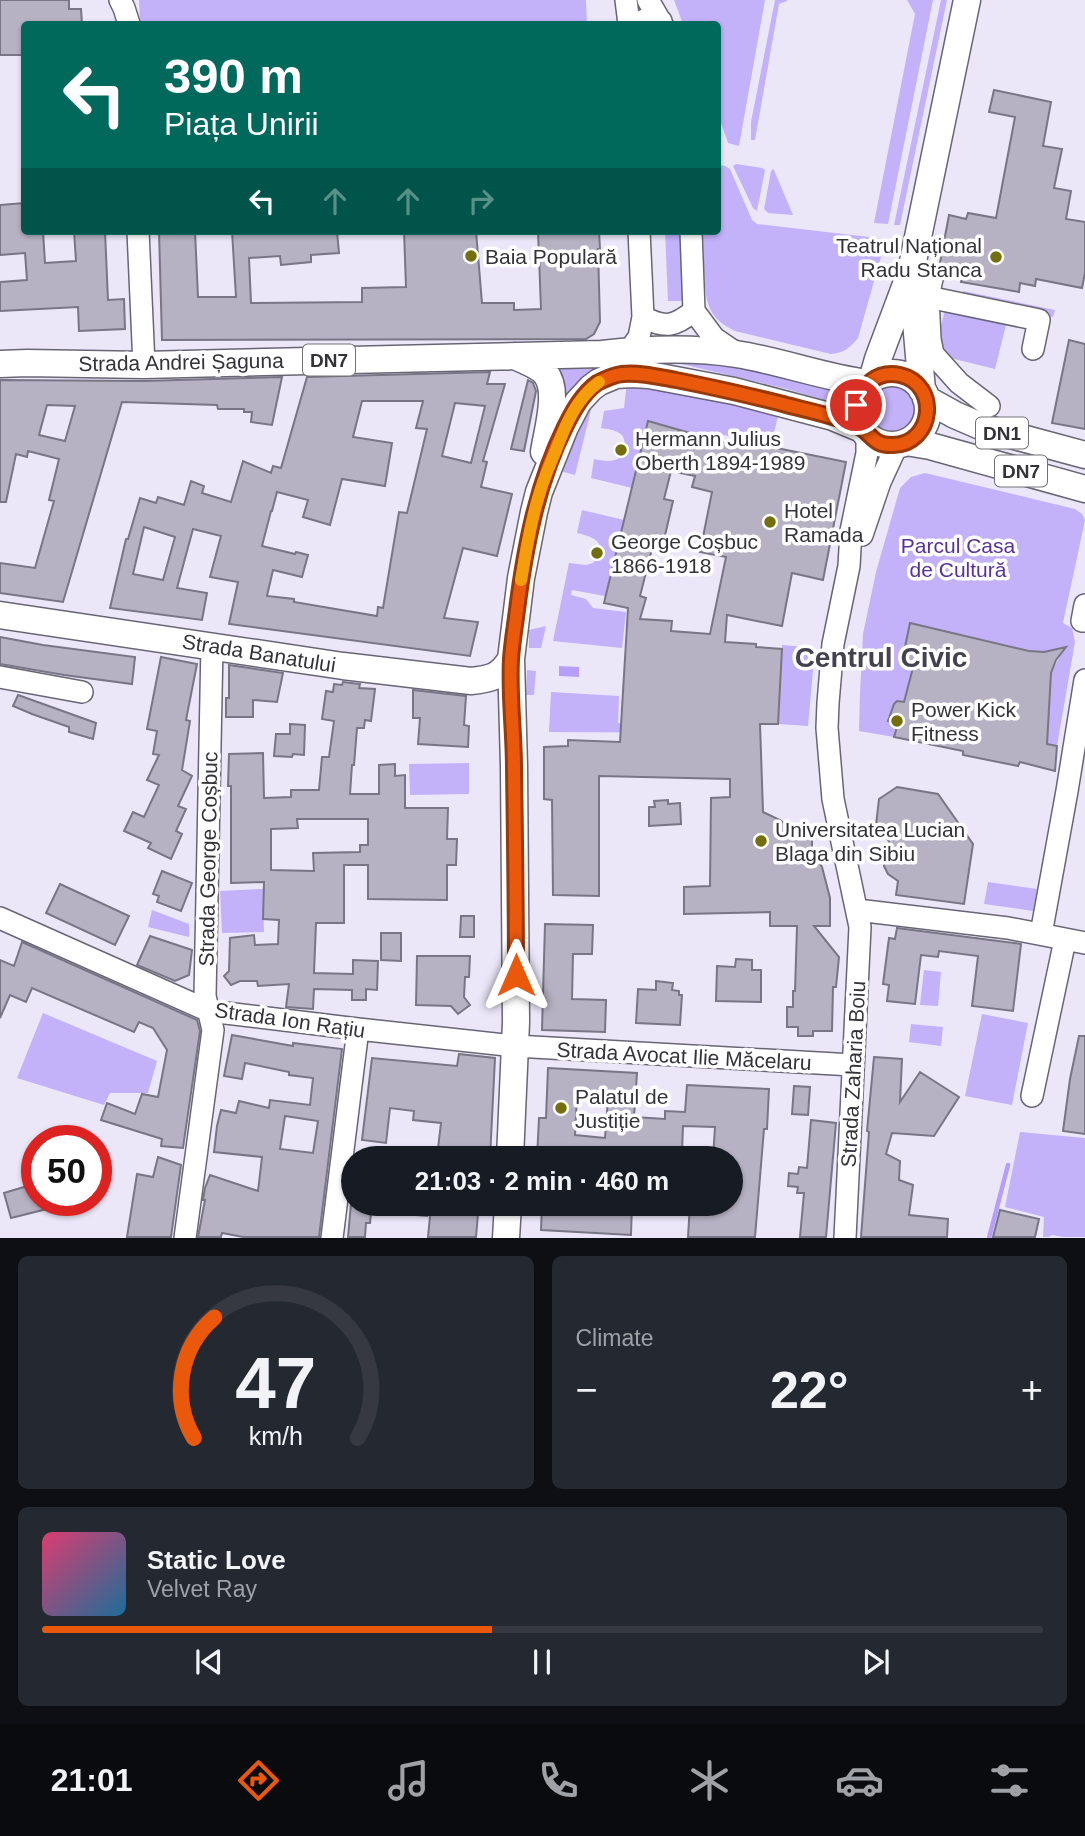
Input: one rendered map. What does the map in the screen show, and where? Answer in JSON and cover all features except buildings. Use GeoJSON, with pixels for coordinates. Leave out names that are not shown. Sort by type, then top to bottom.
{"type":"FeatureCollection","features":[{"type":"Feature","properties":{"kind":"main road"},"geometry":{"type":"LineString","coordinates":[[902,444],[914,438],[925,425],[928,408],[924,395],[924,282],[967,0]]}},
{"type":"Feature","properties":{"kind":"main road"},"geometry":{"type":"LineString","coordinates":[[777,362],[812,360],[839,365],[855,363],[867,352],[883,321],[899,300],[924,282]]}},
{"type":"Feature","properties":{"kind":"main road"},"geometry":{"type":"LineString","coordinates":[[864,432],[856,413],[856,405],[862,389],[870,382],[899,300]]}},
{"type":"Feature","properties":{"kind":"main road","name":"DN7"},"geometry":{"type":"LineString","coordinates":[[629,351],[699,349],[738,354],[825,376],[870,382],[880,375],[899,374],[908,377],[924,395]]}},
{"type":"Feature","properties":{"kind":"main road","name":"Strada Andrei Șaguna"},"geometry":{"type":"LineString","coordinates":[[0,364],[144,365],[602,354],[629,351]]}},
{"type":"Feature","properties":{"kind":"main road","name":"DN7"},"geometry":{"type":"LineString","coordinates":[[511,659],[552,401],[551,382],[540,369],[513,356]]}},
{"type":"Feature","properties":{"kind":"main road","name":"Strada Andrei Șaguna"},"geometry":{"type":"LineString","coordinates":[[0,358],[27,363]]}},
{"type":"Feature","properties":{"kind":"main road","name":"DN7"},"geometry":{"type":"LineString","coordinates":[[539,492],[578,402],[599,382],[616,375],[632,374],[718,388],[833,418],[864,432],[877,442],[930,446],[1085,489]]}},
{"type":"Feature","properties":{"kind":"main road","name":"DN1"},"geometry":{"type":"LineString","coordinates":[[924,395],[955,415],[985,428],[1085,455]]}},
{"type":"Feature","properties":{"kind":"main road","name":"Strada Banatului"},"geometry":{"type":"LineString","coordinates":[[0,615],[343,666],[471,681],[498,675],[511,659]]}},
{"type":"Feature","properties":{"kind":"main road"},"geometry":{"type":"LineString","coordinates":[[511,659],[515,1046],[511,1146]]}},
{"type":"Feature","properties":{"kind":"main road"},"geometry":{"type":"LineString","coordinates":[[506,1237],[507,1216]]}},
{"type":"Feature","properties":{"kind":"street"},"geometry":{"type":"LineString","coordinates":[[120,0],[128,21]]}},
{"type":"Feature","properties":{"kind":"street"},"geometry":{"type":"LineString","coordinates":[[626,0],[629,21]]}},
{"type":"Feature","properties":{"kind":"street"},"geometry":{"type":"LineString","coordinates":[[648,0],[660,21]]}},
{"type":"Feature","properties":{"kind":"street"},"geometry":{"type":"LineString","coordinates":[[138,235],[144,365]]}},
{"type":"Feature","properties":{"kind":"street"},"geometry":{"type":"LineString","coordinates":[[629,351],[639,337],[643,317],[639,235]]}},
{"type":"Feature","properties":{"kind":"street"},"geometry":{"type":"LineString","coordinates":[[691,235],[694,311],[714,338],[738,354]]}},
{"type":"Feature","properties":{"kind":"street"},"geometry":{"type":"LineString","coordinates":[[989,406],[960,383],[933,354],[924,282],[1039,320],[1033,349]]}},
{"type":"Feature","properties":{"kind":"street"},"geometry":{"type":"LineString","coordinates":[[643,317],[668,325],[683,320],[694,311]]}},
{"type":"Feature","properties":{"kind":"street"},"geometry":{"type":"LineString","coordinates":[[849,565],[851,531],[867,453],[864,432]]}},
{"type":"Feature","properties":{"kind":"street"},"geometry":{"type":"LineString","coordinates":[[849,565],[862,537],[880,482],[902,444]]}},
{"type":"Feature","properties":{"kind":"street","name":"Strada Zaharia Boiu"},"geometry":{"type":"LineString","coordinates":[[845,1237],[860,938],[857,910],[837,819],[827,728],[833,644],[849,565]]}},
{"type":"Feature","properties":{"kind":"street"},"geometry":{"type":"LineString","coordinates":[[1085,605],[1082,621],[1085,621]]}},
{"type":"Feature","properties":{"kind":"street","name":"Strada George Coșbuc"},"geometry":{"type":"LineString","coordinates":[[185,1237],[214,1030],[205,996],[212,645]]}},
{"type":"Feature","properties":{"kind":"street"},"geometry":{"type":"LineString","coordinates":[[0,677],[82,692]]}},
{"type":"Feature","properties":{"kind":"street"},"geometry":{"type":"LineString","coordinates":[[1041,934],[1085,680]]}},
{"type":"Feature","properties":{"kind":"street"},"geometry":{"type":"LineString","coordinates":[[857,910],[1008,928],[1075,942],[1032,1096]]}},
{"type":"Feature","properties":{"kind":"street","name":"Strada Ion Rațiu"},"geometry":{"type":"LineString","coordinates":[[0,918],[209,1011],[515,1046]]}},
{"type":"Feature","properties":{"kind":"street"},"geometry":{"type":"LineString","coordinates":[[332,1237],[358,1029]]}},
{"type":"Feature","properties":{"kind":"street","name":"Strada Avocat Ilie Măcelaru"},"geometry":{"type":"LineString","coordinates":[[515,1046],[853,1065]]}},
{"type":"Feature","properties":{"kind":"green space"},"geometry":{"type":"Polygon","coordinates":[[[139,0],[586,0],[587,21],[140,21],[139,0]]]}},
{"type":"Feature","properties":{"kind":"green space"},"geometry":{"type":"Polygon","coordinates":[[[674,0],[765,0],[739,146],[728,143],[721,123],[721,21],[682,21],[674,0]]]}},
{"type":"Feature","properties":{"kind":"green space"},"geometry":{"type":"Polygon","coordinates":[[[775,0],[787,1],[779,4],[755,140],[751,140],[751,122],[775,0]]]}},
{"type":"Feature","properties":{"kind":"green space"},"geometry":{"type":"Polygon","coordinates":[[[907,0],[933,0],[888,224],[874,223],[915,14],[907,0]]]}},
{"type":"Feature","properties":{"kind":"green space"},"geometry":{"type":"Polygon","coordinates":[[[941,0],[947,0],[900,225],[894,225],[941,0]]]}},
{"type":"Feature","properties":{"kind":"green space"},"geometry":{"type":"Polygon","coordinates":[[[736,164],[765,170],[757,211],[753,208],[733,166],[736,164]]]}},
{"type":"Feature","properties":{"kind":"green space"},"geometry":{"type":"Polygon","coordinates":[[[721,165],[730,169],[752,220],[757,224],[886,239],[858,338],[846,349],[831,354],[735,331],[725,326],[709,306],[703,235],[721,235],[721,165]]]}},
{"type":"Feature","properties":{"kind":"green space"},"geometry":{"type":"Polygon","coordinates":[[[773,169],[793,215],[768,213],[764,209],[773,169]]]}},
{"type":"Feature","properties":{"kind":"green space"},"geometry":{"type":"Polygon","coordinates":[[[665,235],[681,235],[685,301],[668,301],[665,235]]]}},
{"type":"Feature","properties":{"kind":"green space"},"geometry":{"type":"Polygon","coordinates":[[[963,291],[1055,310],[1053,317],[961,299],[963,291]]]}},
{"type":"Feature","properties":{"kind":"green space"},"geometry":{"type":"Polygon","coordinates":[[[945,310],[1006,325],[995,369],[934,354],[945,310]]]}},
{"type":"Feature","properties":{"kind":"green space"},"geometry":{"type":"Polygon","coordinates":[[[673,362],[737,367],[842,388],[840,405],[787,389],[673,362]]]}},
{"type":"Feature","properties":{"kind":"green space"},"geometry":{"type":"Polygon","coordinates":[[[600,365],[586,375],[564,409],[553,368],[600,365]]]}},
{"type":"Feature","properties":{"kind":"green space"},"geometry":{"type":"Polygon","coordinates":[[[627,381],[779,412],[771,445],[719,434],[717,441],[648,421],[632,488],[591,478],[594,459],[614,460],[624,452],[622,435],[601,428],[604,411],[624,408],[627,381]]]}},
{"type":"Feature","properties":{"kind":"green space"},"geometry":{"type":"Polygon","coordinates":[[[892,386],[908,393],[915,409],[908,425],[892,432],[876,425],[869,409],[876,393],[892,386]]]}},
{"type":"Feature","properties":{"kind":"green space"},"geometry":{"type":"Polygon","coordinates":[[[593,402],[575,475],[560,471],[573,434],[593,402]]]}},
{"type":"Feature","properties":{"kind":"green space","name":"Parcul Casa de Cultură"},"geometry":{"type":"Polygon","coordinates":[[[925,473],[1075,509],[1085,520],[1063,623],[1072,628],[1075,642],[1057,746],[1047,744],[1051,673],[1061,654],[1058,649],[914,664],[904,702],[898,701],[888,720],[898,724],[894,737],[859,731],[863,634],[876,572],[900,488],[911,477],[925,473]]]}},
{"type":"Feature","properties":{"kind":"green space"},"geometry":{"type":"Polygon","coordinates":[[[582,510],[624,520],[605,596],[572,590],[571,595],[586,599],[593,608],[626,612],[622,648],[553,641],[569,563],[593,563],[600,551],[598,542],[577,533],[582,510]]]}},
{"type":"Feature","properties":{"kind":"green space"},"geometry":{"type":"Polygon","coordinates":[[[546,626],[541,648],[529,648],[529,630],[546,626]]]}},
{"type":"Feature","properties":{"kind":"green space"},"geometry":{"type":"Polygon","coordinates":[[[782,645],[815,648],[808,726],[778,724],[782,645]]]}},
{"type":"Feature","properties":{"kind":"green space"},"geometry":{"type":"Polygon","coordinates":[[[527,670],[536,671],[534,695],[526,695],[527,670]]]}},
{"type":"Feature","properties":{"kind":"green space"},"geometry":{"type":"Polygon","coordinates":[[[551,692],[619,696],[618,723],[718,728],[718,733],[549,732],[551,692]]]}},
{"type":"Feature","properties":{"kind":"green space"},"geometry":{"type":"Polygon","coordinates":[[[469,763],[469,794],[410,795],[409,764],[469,763]]]}},
{"type":"Feature","properties":{"kind":"green space"},"geometry":{"type":"Polygon","coordinates":[[[988,882],[1037,889],[1033,911],[984,904],[988,882]]]}},
{"type":"Feature","properties":{"kind":"green space"},"geometry":{"type":"Polygon","coordinates":[[[279,888],[263,898],[264,932],[222,933],[220,891],[279,888]]]}},
{"type":"Feature","properties":{"kind":"green space"},"geometry":{"type":"Polygon","coordinates":[[[152,910],[189,924],[189,937],[148,927],[152,910]]]}},
{"type":"Feature","properties":{"kind":"green space"},"geometry":{"type":"Polygon","coordinates":[[[924,970],[941,972],[938,1006],[920,1005],[924,970]]]}},
{"type":"Feature","properties":{"kind":"green space"},"geometry":{"type":"Polygon","coordinates":[[[43,1013],[157,1061],[148,1093],[110,1093],[104,1105],[17,1078],[43,1013]]]}},
{"type":"Feature","properties":{"kind":"green space"},"geometry":{"type":"Polygon","coordinates":[[[982,1014],[1028,1023],[1012,1105],[965,1096],[982,1014]]]}},
{"type":"Feature","properties":{"kind":"green space"},"geometry":{"type":"Polygon","coordinates":[[[911,1024],[943,1027],[941,1046],[909,1042],[911,1024]]]}},
{"type":"Feature","properties":{"kind":"green space"},"geometry":{"type":"Polygon","coordinates":[[[1020,1132],[1085,1138],[1085,1237],[1043,1237],[1044,1217],[1005,1207],[1020,1132]]]}},
{"type":"Feature","properties":{"kind":"shaded area"},"geometry":{"type":"Polygon","coordinates":[[[559,666],[579,667],[579,677],[559,676],[559,666]]]}},
{"type":"Feature","properties":{"kind":"waterway"},"geometry":{"type":"LineString","coordinates":[[989,1238],[1008,1165]]}},
{"type":"Feature","properties":{"kind":"slow traffic"},"geometry":{"type":"LineString","coordinates":[[521,580],[539,492],[578,402],[599,382]]}},
{"type":"Feature","properties":{"kind":"place","name":"Baia Populară"},"geometry":{"type":"Point","coordinates":[471,256]}},
{"type":"Feature","properties":{"kind":"place","name":"Teatrul Național Radu Stanca"},"geometry":{"type":"Point","coordinates":[996,257]}},
{"type":"Feature","properties":{"kind":"place","name":"Hermann Julius Oberth 1894-1989"},"geometry":{"type":"Point","coordinates":[621,450]}},
{"type":"Feature","properties":{"kind":"place","name":"Hotel Ramada"},"geometry":{"type":"Point","coordinates":[770,522]}},
{"type":"Feature","properties":{"kind":"place","name":"George Coșbuc 1866-1918"},"geometry":{"type":"Point","coordinates":[597,553]}},
{"type":"Feature","properties":{"kind":"place","name":"Power Kick Fitness"},"geometry":{"type":"Point","coordinates":[897,721]}},
{"type":"Feature","properties":{"kind":"place","name":"Universitatea Lucian Blaga din Sibiu"},"geometry":{"type":"Point","coordinates":[761,841]}},
{"type":"Feature","properties":{"kind":"place","name":"Palatul de Justiție"},"geometry":{"type":"Point","coordinates":[561,1108]}},
{"type":"Feature","properties":{"kind":"district","name":"Centrul Civic"},"geometry":{"type":"Point","coordinates":[881,657]}},
{"type":"Feature","properties":{"kind":"route"},"geometry":{"type":"LineString","coordinates":[[516,975],[511,659],[522,578],[539,492],[578,402],[599,382],[616,375],[649,375],[718,388],[833,418],[862,429],[877,442],[890,445],[914,438],[925,425],[928,408],[922,390],[908,377],[899,374],[880,375],[867,383],[856,405]]}}]}
